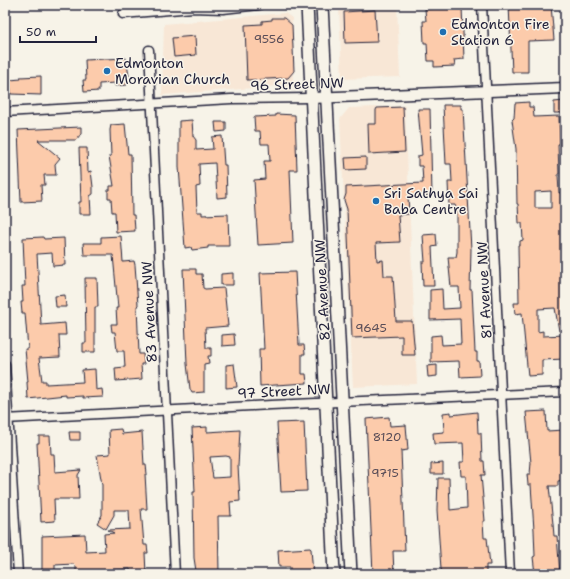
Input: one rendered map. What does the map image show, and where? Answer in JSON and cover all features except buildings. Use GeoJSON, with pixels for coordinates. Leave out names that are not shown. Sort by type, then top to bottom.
{"type":"FeatureCollection","features":[{"type":"Feature","properties":{"kind":"main road","name":"82 Avenue NW"},"geometry":{"type":"LineString","coordinates":[[307,5],[334,574]]}},
{"type":"Feature","properties":{"kind":"main road","name":"82 Avenue NW"},"geometry":{"type":"LineString","coordinates":[[322,5],[328,97],[351,574]]}},
{"type":"Feature","properties":{"kind":"street"},"geometry":{"type":"LineString","coordinates":[[123,14],[193,8],[223,9],[259,5]]}},
{"type":"Feature","properties":{"kind":"street","name":"81 Avenue NW"},"geometry":{"type":"LineString","coordinates":[[482,5],[510,574]]}},
{"type":"Feature","properties":{"kind":"street","name":"83 Avenue NW"},"geometry":{"type":"LineString","coordinates":[[149,50],[175,574]]}},
{"type":"Feature","properties":{"kind":"street","name":"96 Street NW"},"geometry":{"type":"LineString","coordinates":[[5,112],[231,99],[311,98],[565,88]]}},
{"type":"Feature","properties":{"kind":"street"},"geometry":{"type":"LineString","coordinates":[[5,364],[6,419],[18,574]]}},
{"type":"Feature","properties":{"kind":"street","name":"97 Street NW"},"geometry":{"type":"LineString","coordinates":[[6,419],[166,410],[565,392]]}},
{"type":"Feature","properties":{"kind":"shaded area"},"geometry":{"type":"Polygon","coordinates":[[[339,5],[397,5],[400,77],[342,79],[339,5]]]}},
{"type":"Feature","properties":{"kind":"shaded area"},"geometry":{"type":"Polygon","coordinates":[[[285,13],[292,18],[293,85],[162,95],[164,24],[285,13]]]}},
{"type":"Feature","properties":{"kind":"shaded area"},"geometry":{"type":"Polygon","coordinates":[[[405,106],[417,384],[353,387],[340,119],[349,108],[405,106]]]}},
{"type":"Feature","properties":{"kind":"place","name":"Edmonton Fire Station 6"},"geometry":{"type":"Point","coordinates":[443,32]}},
{"type":"Feature","properties":{"kind":"place","name":"Edmonton Moravian Church"},"geometry":{"type":"Point","coordinates":[107,71]}},
{"type":"Feature","properties":{"kind":"place","name":"Sri Sathya Sai Baba Centre"},"geometry":{"type":"Point","coordinates":[376,201]}}]}
